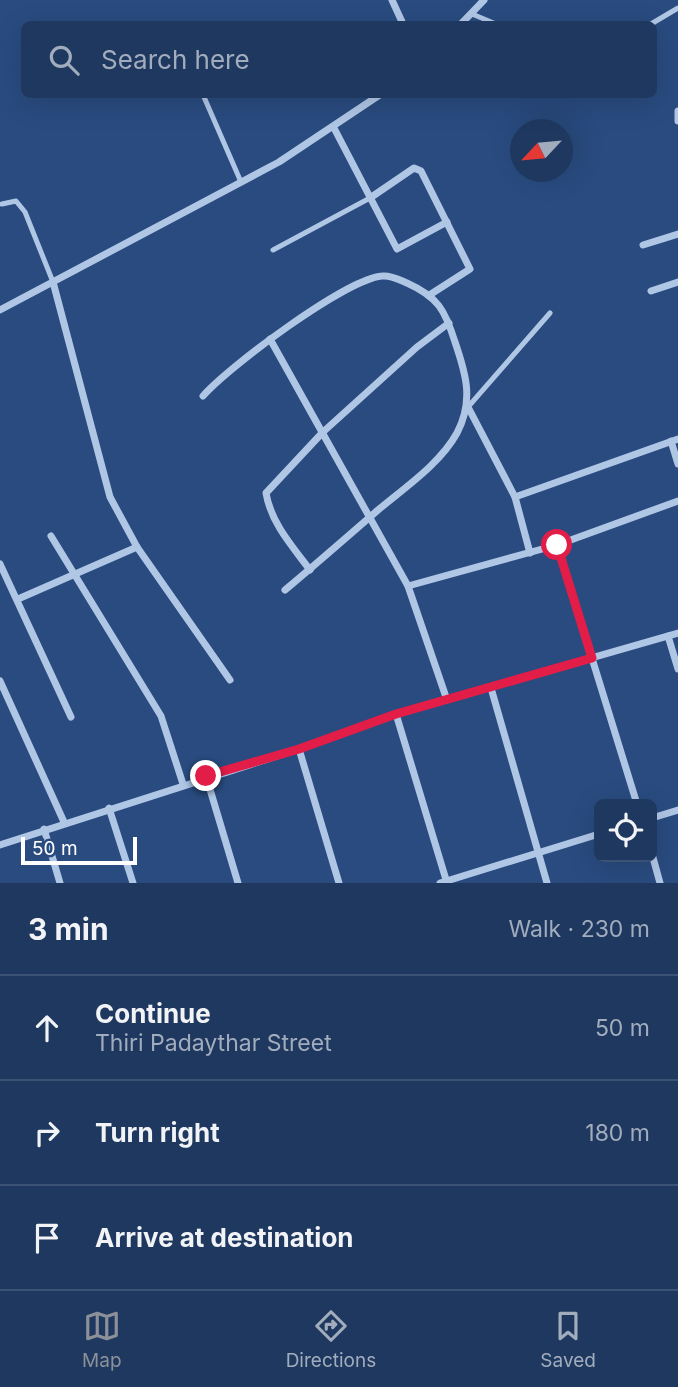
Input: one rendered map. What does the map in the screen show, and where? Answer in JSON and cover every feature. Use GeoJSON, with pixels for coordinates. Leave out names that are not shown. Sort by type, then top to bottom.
{"type":"FeatureCollection","features":[{"type":"Feature","properties":{"kind":"street"},"geometry":{"type":"LineString","coordinates":[[392,0],[402,21]]}},
{"type":"Feature","properties":{"kind":"street"},"geometry":{"type":"LineString","coordinates":[[464,21],[484,0]]}},
{"type":"Feature","properties":{"kind":"street"},"geometry":{"type":"LineString","coordinates":[[0,310],[241,182],[334,128],[375,98]]}},
{"type":"Feature","properties":{"kind":"street"},"geometry":{"type":"LineString","coordinates":[[678,111],[678,121]]}},
{"type":"Feature","properties":{"kind":"street"},"geometry":{"type":"LineString","coordinates":[[334,128],[397,249],[447,222]]}},
{"type":"Feature","properties":{"kind":"street"},"geometry":{"type":"LineString","coordinates":[[370,198],[418,167],[470,269],[430,294]]}},
{"type":"Feature","properties":{"kind":"street"},"geometry":{"type":"LineString","coordinates":[[643,246],[678,234]]}},
{"type":"Feature","properties":{"kind":"street"},"geometry":{"type":"LineString","coordinates":[[203,396],[218,378],[270,339],[336,296],[381,276],[396,278],[430,294],[449,323],[466,375],[468,407],[515,497],[530,553]]}},
{"type":"Feature","properties":{"kind":"street"},"geometry":{"type":"LineString","coordinates":[[53,282],[110,497],[136,547],[230,680]]}},
{"type":"Feature","properties":{"kind":"street"},"geometry":{"type":"LineString","coordinates":[[651,291],[678,282]]}},
{"type":"Feature","properties":{"kind":"street"},"geometry":{"type":"LineString","coordinates":[[310,570],[279,527],[269,508],[266,493],[323,432],[416,347],[449,323]]}},
{"type":"Feature","properties":{"kind":"street"},"geometry":{"type":"LineString","coordinates":[[270,339],[408,586],[447,700]]}},
{"type":"Feature","properties":{"kind":"street"},"geometry":{"type":"LineString","coordinates":[[285,590],[429,467],[456,435],[468,407]]}},
{"type":"Feature","properties":{"kind":"street"},"geometry":{"type":"LineString","coordinates":[[515,497],[675,440],[678,464]]}},
{"type":"Feature","properties":{"kind":"street"},"geometry":{"type":"LineString","coordinates":[[408,586],[557,545],[678,501]]}},
{"type":"Feature","properties":{"kind":"street"},"geometry":{"type":"LineString","coordinates":[[51,536],[161,716],[183,784]]}},
{"type":"Feature","properties":{"kind":"street"},"geometry":{"type":"LineString","coordinates":[[557,545],[635,799]]}},
{"type":"Feature","properties":{"kind":"street"},"geometry":{"type":"LineString","coordinates":[[18,599],[136,547]]}},
{"type":"Feature","properties":{"kind":"street"},"geometry":{"type":"LineString","coordinates":[[0,564],[71,717]]}},
{"type":"Feature","properties":{"kind":"street"},"geometry":{"type":"LineString","coordinates":[[1,842],[299,749],[396,714],[678,633]]}},
{"type":"Feature","properties":{"kind":"street"},"geometry":{"type":"LineString","coordinates":[[668,636],[678,669]]}},
{"type":"Feature","properties":{"kind":"street"},"geometry":{"type":"LineString","coordinates":[[0,681],[64,822]]}},
{"type":"Feature","properties":{"kind":"street"},"geometry":{"type":"LineString","coordinates":[[491,688],[547,883]]}},
{"type":"Feature","properties":{"kind":"street"},"geometry":{"type":"LineString","coordinates":[[396,714],[444,882],[594,836]]}},
{"type":"Feature","properties":{"kind":"street"},"geometry":{"type":"LineString","coordinates":[[299,749],[339,883]]}},
{"type":"Feature","properties":{"kind":"street"},"geometry":{"type":"LineString","coordinates":[[206,776],[238,883]]}},
{"type":"Feature","properties":{"kind":"street"},"geometry":{"type":"LineString","coordinates":[[109,808],[133,883]]}},
{"type":"Feature","properties":{"kind":"street"},"geometry":{"type":"LineString","coordinates":[[657,816],[678,810]]}},
{"type":"Feature","properties":{"kind":"street"},"geometry":{"type":"LineString","coordinates":[[44,829],[60,883]]}},
{"type":"Feature","properties":{"kind":"street"},"geometry":{"type":"LineString","coordinates":[[654,862],[660,883]]}},
{"type":"Feature","properties":{"kind":"lane"},"geometry":{"type":"LineString","coordinates":[[656,21],[678,8]]}},
{"type":"Feature","properties":{"kind":"lane"},"geometry":{"type":"LineString","coordinates":[[472,14],[489,21]]}},
{"type":"Feature","properties":{"kind":"lane"},"geometry":{"type":"LineString","coordinates":[[204,98],[241,182]]}},
{"type":"Feature","properties":{"kind":"lane"},"geometry":{"type":"LineString","coordinates":[[272,250],[370,198]]}},
{"type":"Feature","properties":{"kind":"lane"},"geometry":{"type":"LineString","coordinates":[[2,204],[16,201],[25,212],[53,282]]}},
{"type":"Feature","properties":{"kind":"lane"},"geometry":{"type":"LineString","coordinates":[[468,407],[550,313]]}},
{"type":"Feature","properties":{"kind":"route"},"geometry":{"type":"LineString","coordinates":[[206,776],[299,749],[396,714],[592,658],[557,545]]}}]}
